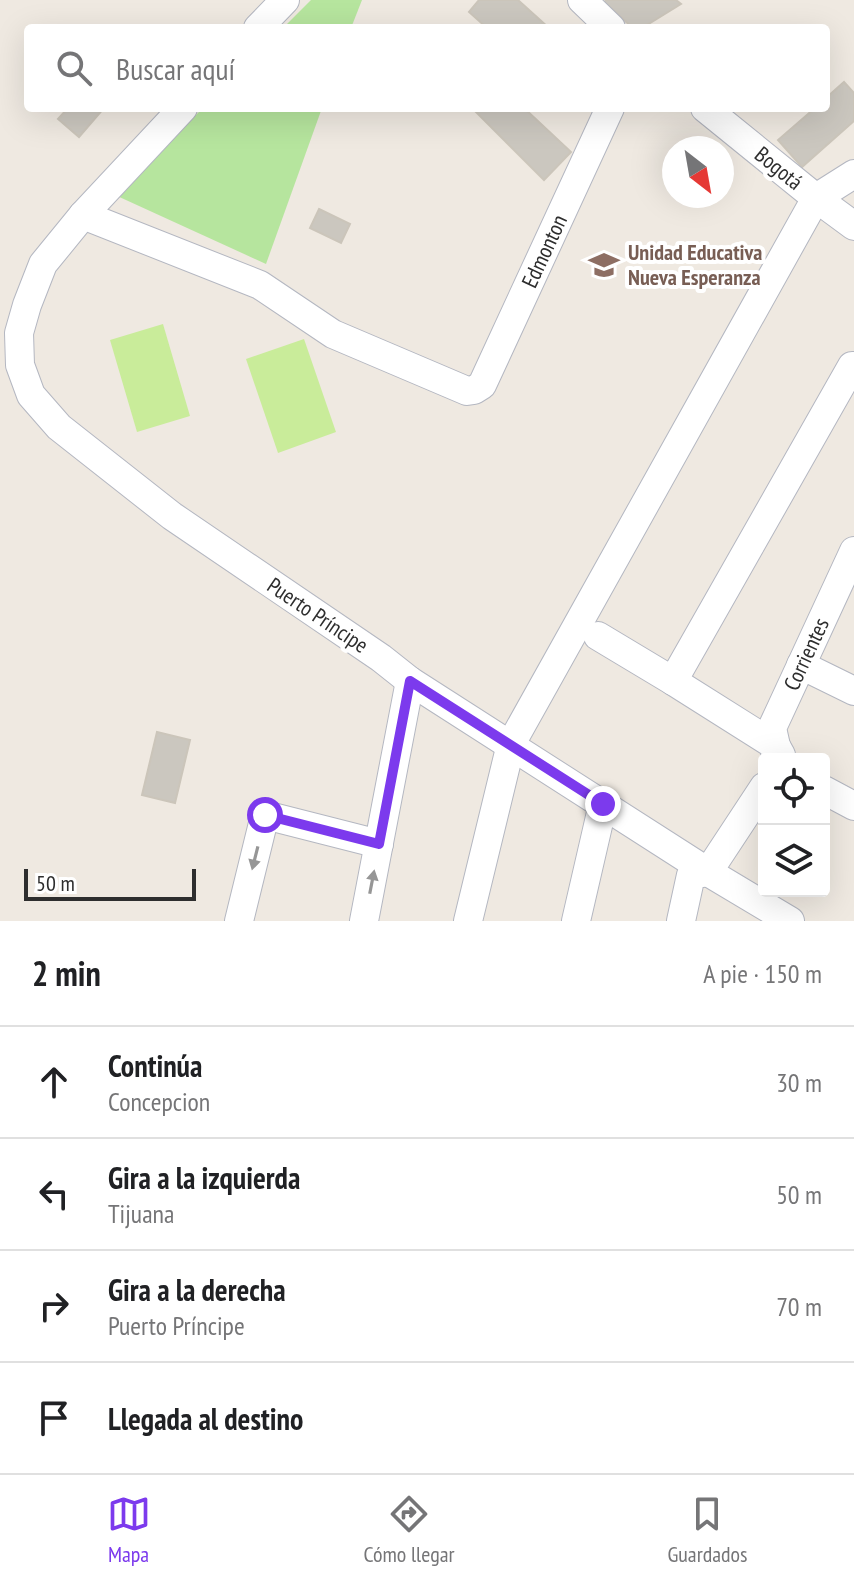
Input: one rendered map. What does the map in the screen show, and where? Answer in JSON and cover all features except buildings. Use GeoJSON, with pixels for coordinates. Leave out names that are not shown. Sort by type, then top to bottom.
{"type":"FeatureCollection","features":[{"type":"Feature","properties":{"kind":"street"},"geometry":{"type":"LineString","coordinates":[[262,24],[285,0]]}},
{"type":"Feature","properties":{"kind":"street"},"geometry":{"type":"LineString","coordinates":[[582,0],[607,24]]}},
{"type":"Feature","properties":{"kind":"street","name":"Puerto Príncipe"},"geometry":{"type":"LineString","coordinates":[[179,112],[83,215],[43,264],[19,333],[20,365],[31,395],[59,427],[172,516],[410,681],[790,921]]}},
{"type":"Feature","properties":{"kind":"street","name":"Edmonton"},"geometry":{"type":"LineString","coordinates":[[83,215],[260,285],[333,334],[467,391],[474,390],[482,385],[608,112]]}},
{"type":"Feature","properties":{"kind":"street","name":"Bogotá"},"geometry":{"type":"LineString","coordinates":[[710,112],[854,226]]}},
{"type":"Feature","properties":{"kind":"street"},"geometry":{"type":"LineString","coordinates":[[468,921],[511,744],[816,198],[854,174]]}},
{"type":"Feature","properties":{"kind":"street"},"geometry":{"type":"LineString","coordinates":[[673,681],[852,366]]}},
{"type":"Feature","properties":{"kind":"street","name":"Corrientes"},"geometry":{"type":"LineString","coordinates":[[778,753],[772,728],[854,551]]}},
{"type":"Feature","properties":{"kind":"street"},"geometry":{"type":"LineString","coordinates":[[598,636],[673,681],[775,753]]}},
{"type":"Feature","properties":{"kind":"street"},"geometry":{"type":"LineString","coordinates":[[801,665],[854,691]]}},
{"type":"Feature","properties":{"kind":"street"},"geometry":{"type":"LineString","coordinates":[[364,921],[410,681]]}},
{"type":"Feature","properties":{"kind":"street"},"geometry":{"type":"LineString","coordinates":[[830,793],[854,806]]}},
{"type":"Feature","properties":{"kind":"street"},"geometry":{"type":"LineString","coordinates":[[681,921],[691,875],[708,872],[758,796]]}},
{"type":"Feature","properties":{"kind":"street"},"geometry":{"type":"LineString","coordinates":[[576,921],[603,804]]}},
{"type":"Feature","properties":{"kind":"street"},"geometry":{"type":"LineString","coordinates":[[239,921],[265,815],[379,844]]}},
{"type":"Feature","properties":{"kind":"green space"},"geometry":{"type":"Polygon","coordinates":[[[311,0],[362,0],[353,24],[287,24],[311,0]]]}},
{"type":"Feature","properties":{"kind":"green space"},"geometry":{"type":"Polygon","coordinates":[[[199,112],[321,112],[266,264],[115,195],[199,112]]]}},
{"type":"Feature","properties":{"kind":"green space"},"geometry":{"type":"Polygon","coordinates":[[[163,324],[190,416],[137,432],[110,340],[163,324]]]}},
{"type":"Feature","properties":{"kind":"green space"},"geometry":{"type":"Polygon","coordinates":[[[304,339],[336,432],[278,453],[246,359],[304,339]]]}},
{"type":"Feature","properties":{"kind":"place","name":"Unidad Educativa Nueva Esperanza"},"geometry":{"type":"Point","coordinates":[604,265]}},
{"type":"Feature","properties":{"kind":"route"},"geometry":{"type":"LineString","coordinates":[[265,815],[379,844],[410,681],[603,804]]}}]}
